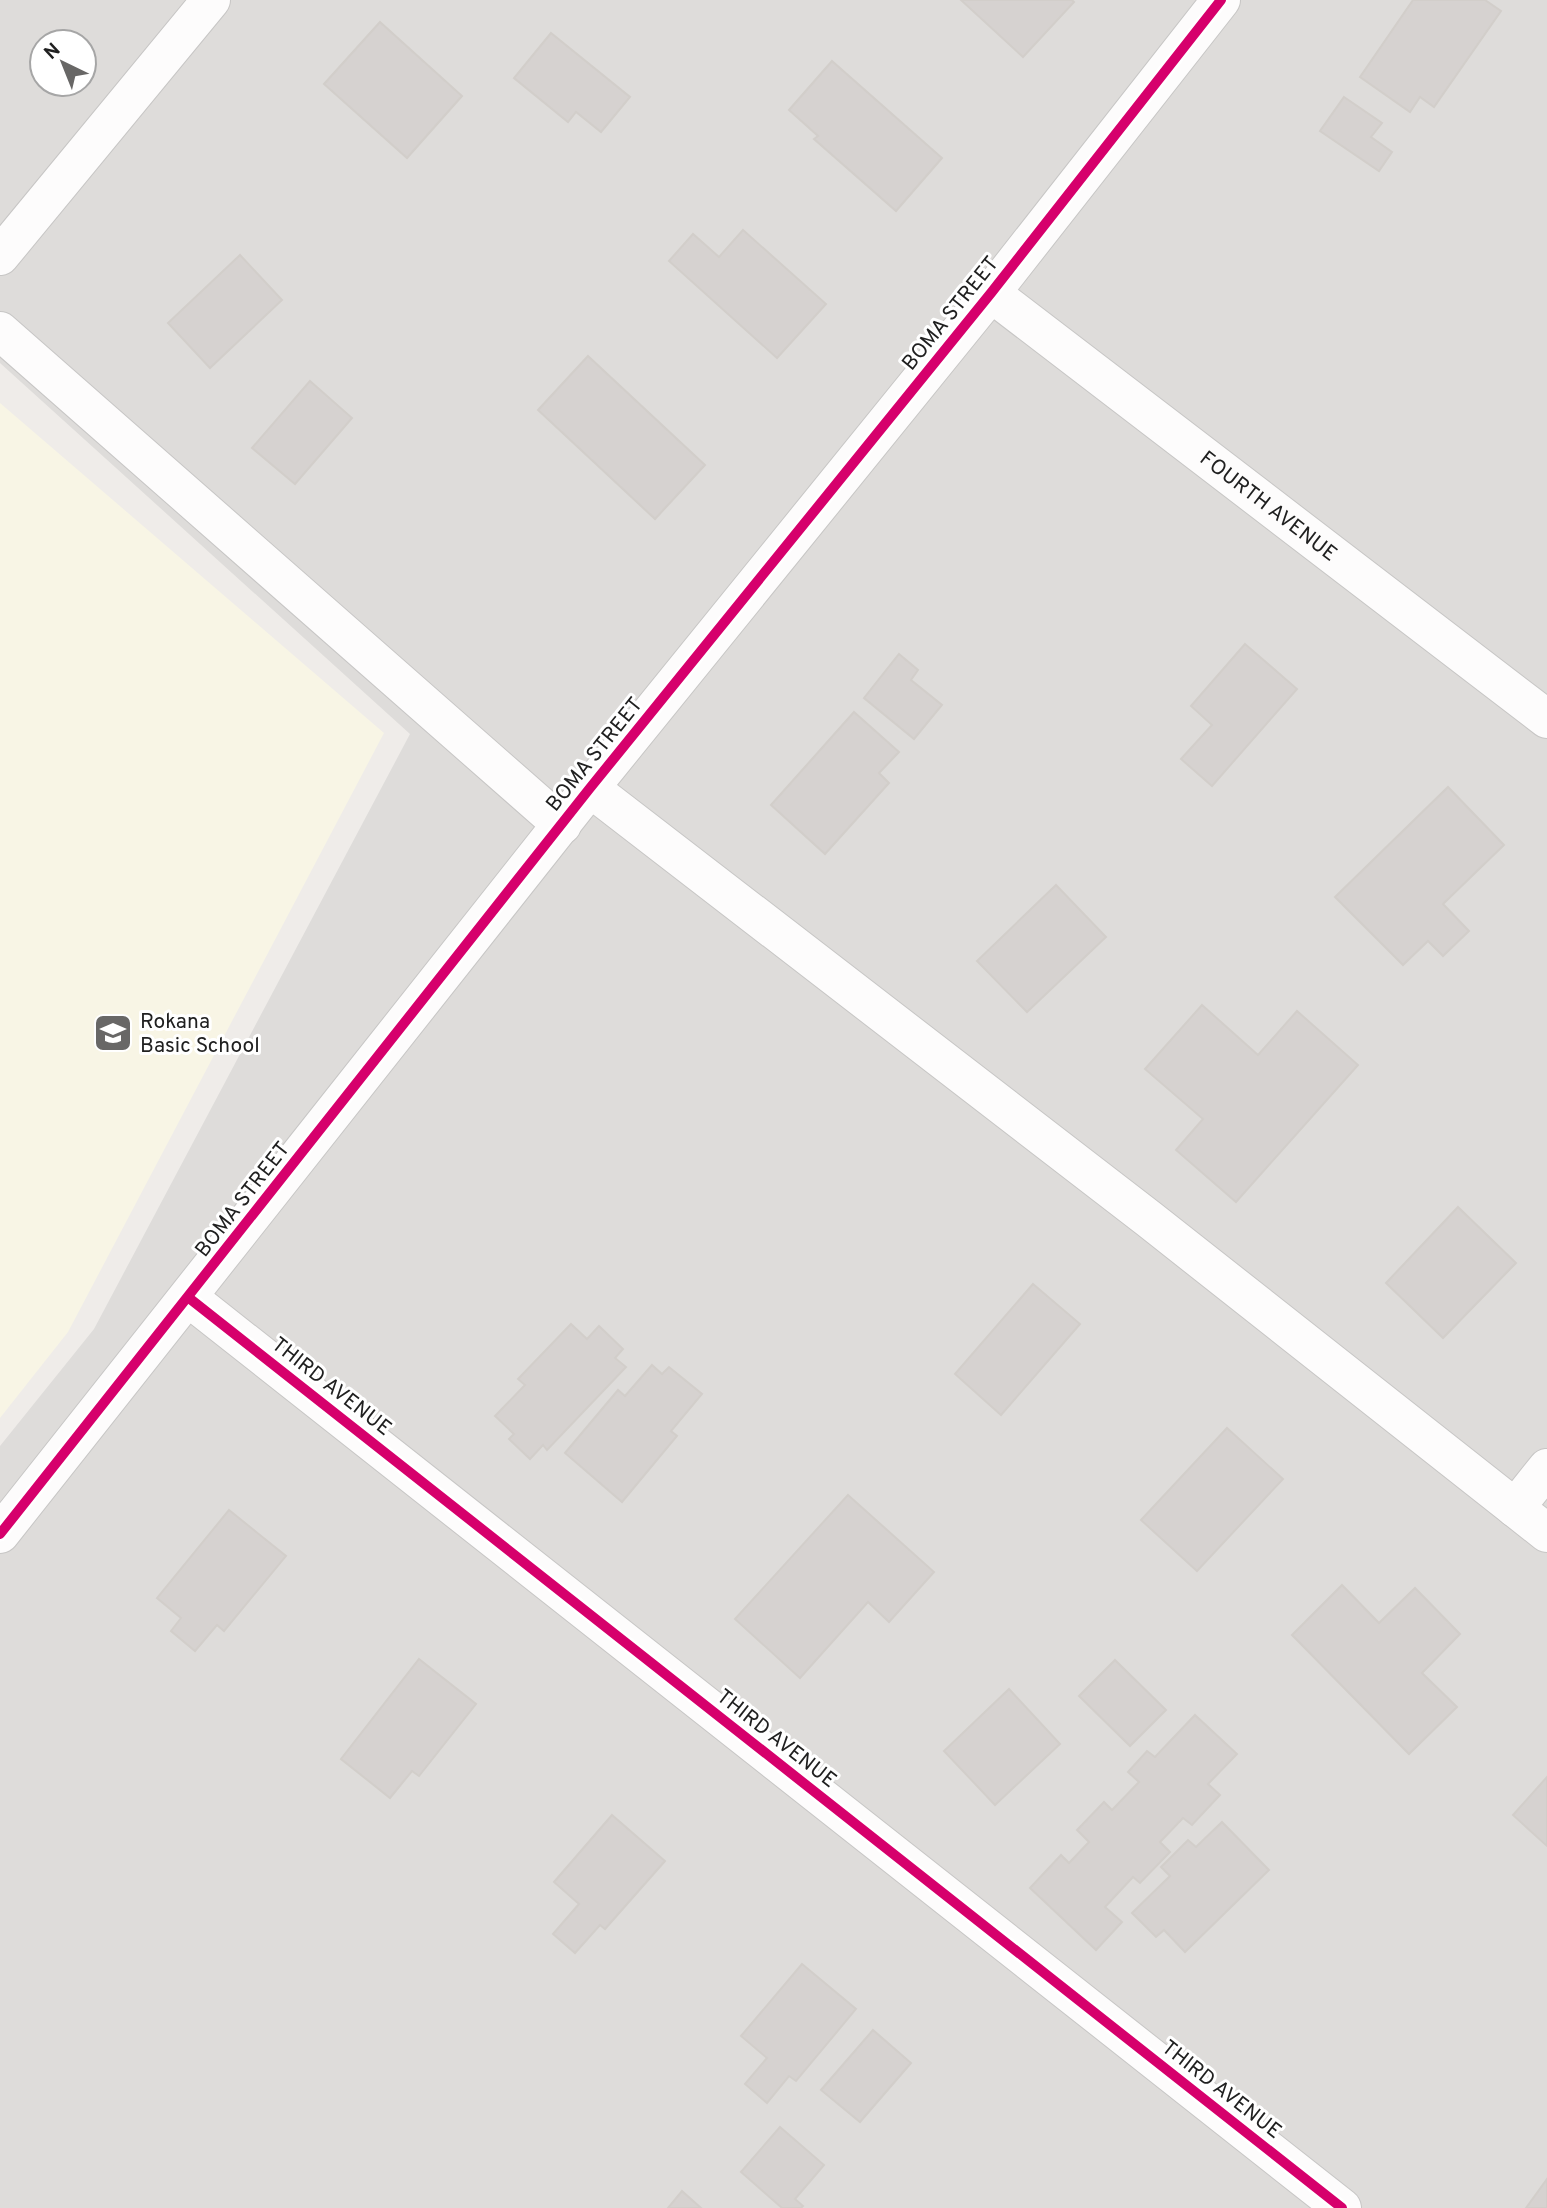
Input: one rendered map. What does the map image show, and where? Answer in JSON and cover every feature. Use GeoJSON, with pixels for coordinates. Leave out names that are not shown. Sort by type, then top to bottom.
{"type":"FeatureCollection","features":[{"type":"Feature","properties":{"kind":"street"},"geometry":{"type":"LineString","coordinates":[[0,256],[211,0]]}},
{"type":"Feature","properties":{"kind":"street","name":"BOMA STREET"},"geometry":{"type":"LineString","coordinates":[[0,1534],[590,788],[991,293],[1221,0]]}},
{"type":"Feature","properties":{"kind":"street","name":"FOURTH AVENUE"},"geometry":{"type":"LineString","coordinates":[[991,293],[1547,719]]}},
{"type":"Feature","properties":{"kind":"street"},"geometry":{"type":"LineString","coordinates":[[0,331],[562,825]]}},
{"type":"Feature","properties":{"kind":"street"},"geometry":{"type":"LineString","coordinates":[[590,788],[1149,1219],[1547,1533]]}},
{"type":"Feature","properties":{"kind":"street","name":"THIRD AVENUE"},"geometry":{"type":"LineString","coordinates":[[189,1298],[1342,2208]]}},
{"type":"Feature","properties":{"kind":"street"},"geometry":{"type":"LineString","coordinates":[[1515,1508],[1547,1468]]}},
{"type":"Feature","properties":{"kind":"shaded area"},"geometry":{"type":"Polygon","coordinates":[[[0,0],[1547,0],[1547,2208],[0,2208],[0,1446],[94,1329],[410,734],[0,363],[0,0]]]}},
{"type":"Feature","properties":{"kind":"shaded area","name":"Rokana Basic School"},"geometry":{"type":"Polygon","coordinates":[[[0,403],[384,733],[68,1332],[0,1418],[0,403]]]}},
{"type":"Feature","properties":{"kind":"building"},"geometry":{"type":"Polygon","coordinates":[[[961,0],[1072,0],[1074,2],[1023,57],[961,0]]]}},
{"type":"Feature","properties":{"kind":"building"},"geometry":{"type":"Polygon","coordinates":[[[1413,0],[1485,0],[1501,11],[1434,107],[1420,97],[1410,112],[1360,77],[1413,0]]]}},
{"type":"Feature","properties":{"kind":"building"},"geometry":{"type":"Polygon","coordinates":[[[380,22],[462,96],[407,158],[324,84],[380,22]]]}},
{"type":"Feature","properties":{"kind":"building"},"geometry":{"type":"Polygon","coordinates":[[[551,33],[630,97],[601,132],[576,112],[568,122],[514,78],[551,33]]]}},
{"type":"Feature","properties":{"kind":"building"},"geometry":{"type":"Polygon","coordinates":[[[832,61],[942,158],[896,211],[814,139],[818,136],[789,110],[832,61]]]}},
{"type":"Feature","properties":{"kind":"building"},"geometry":{"type":"Polygon","coordinates":[[[1344,97],[1382,123],[1371,137],[1392,152],[1379,171],[1320,131],[1344,97]]]}},
{"type":"Feature","properties":{"kind":"building"},"geometry":{"type":"Polygon","coordinates":[[[743,230],[826,304],[777,358],[669,261],[693,234],[719,257],[743,230]]]}},
{"type":"Feature","properties":{"kind":"building"},"geometry":{"type":"Polygon","coordinates":[[[240,255],[282,300],[210,368],[168,323],[240,255]]]}},
{"type":"Feature","properties":{"kind":"building"},"geometry":{"type":"Polygon","coordinates":[[[588,356],[705,465],[655,519],[538,410],[588,356]]]}},
{"type":"Feature","properties":{"kind":"building"},"geometry":{"type":"Polygon","coordinates":[[[310,381],[352,418],[295,484],[252,448],[310,381]]]}},
{"type":"Feature","properties":{"kind":"building"},"geometry":{"type":"Polygon","coordinates":[[[1245,644],[1297,689],[1212,786],[1181,759],[1212,725],[1191,706],[1245,644]]]}},
{"type":"Feature","properties":{"kind":"building"},"geometry":{"type":"Polygon","coordinates":[[[899,654],[918,670],[911,680],[942,705],[914,739],[864,698],[899,654]]]}},
{"type":"Feature","properties":{"kind":"building"},"geometry":{"type":"Polygon","coordinates":[[[854,712],[899,752],[879,773],[889,783],[825,854],[771,805],[854,712]]]}},
{"type":"Feature","properties":{"kind":"building"},"geometry":{"type":"Polygon","coordinates":[[[1448,787],[1504,845],[1443,904],[1469,931],[1443,956],[1428,941],[1403,965],[1335,897],[1448,787]]]}},
{"type":"Feature","properties":{"kind":"building"},"geometry":{"type":"Polygon","coordinates":[[[1056,885],[1106,937],[1027,1012],[977,961],[1056,885]]]}},
{"type":"Feature","properties":{"kind":"building"},"geometry":{"type":"Polygon","coordinates":[[[1202,1005],[1258,1055],[1297,1011],[1358,1065],[1236,1202],[1176,1150],[1203,1119],[1145,1069],[1202,1005]]]}},
{"type":"Feature","properties":{"kind":"building"},"geometry":{"type":"Polygon","coordinates":[[[1458,1207],[1516,1263],[1443,1338],[1386,1283],[1458,1207]]]}},
{"type":"Feature","properties":{"kind":"building"},"geometry":{"type":"Polygon","coordinates":[[[1033,1284],[1080,1324],[1001,1415],[955,1374],[1033,1284]]]}},
{"type":"Feature","properties":{"kind":"building"},"geometry":{"type":"Polygon","coordinates":[[[571,1324],[587,1339],[599,1326],[623,1349],[615,1358],[626,1367],[547,1450],[543,1445],[530,1459],[509,1439],[514,1434],[495,1416],[525,1385],[518,1379],[571,1324]]]}},
{"type":"Feature","properties":{"kind":"building"},"geometry":{"type":"Polygon","coordinates":[[[652,1365],[662,1374],[669,1367],[702,1394],[671,1431],[677,1436],[622,1502],[565,1453],[618,1390],[625,1396],[652,1365]]]}},
{"type":"Feature","properties":{"kind":"building"},"geometry":{"type":"Polygon","coordinates":[[[1227,1428],[1283,1479],[1197,1571],[1141,1520],[1227,1428]]]}},
{"type":"Feature","properties":{"kind":"building"},"geometry":{"type":"Polygon","coordinates":[[[848,1495],[934,1572],[889,1622],[868,1602],[800,1678],[735,1619],[848,1495]]]}},
{"type":"Feature","properties":{"kind":"building"},"geometry":{"type":"Polygon","coordinates":[[[229,1510],[286,1556],[224,1631],[217,1625],[195,1651],[171,1631],[181,1618],[157,1598],[229,1510]]]}},
{"type":"Feature","properties":{"kind":"building"},"geometry":{"type":"Polygon","coordinates":[[[1342,1585],[1379,1623],[1415,1588],[1460,1634],[1422,1673],[1457,1707],[1409,1754],[1292,1635],[1342,1585]]]}},
{"type":"Feature","properties":{"kind":"building"},"geometry":{"type":"Polygon","coordinates":[[[419,1659],[476,1704],[419,1776],[412,1771],[390,1798],[341,1759],[419,1659]]]}},
{"type":"Feature","properties":{"kind":"building"},"geometry":{"type":"Polygon","coordinates":[[[1115,1660],[1166,1710],[1130,1746],[1079,1696],[1115,1660]]]}},
{"type":"Feature","properties":{"kind":"building"},"geometry":{"type":"Polygon","coordinates":[[[1009,1689],[1060,1744],[995,1805],[944,1751],[1009,1689]]]}},
{"type":"Feature","properties":{"kind":"building"},"geometry":{"type":"Polygon","coordinates":[[[1195,1715],[1237,1754],[1208,1784],[1220,1795],[1192,1825],[1183,1818],[1160,1842],[1170,1852],[1140,1883],[1133,1877],[1105,1907],[1122,1922],[1096,1950],[1030,1888],[1061,1855],[1069,1863],[1089,1842],[1077,1830],[1104,1802],[1112,1810],[1139,1782],[1128,1772],[1147,1751],[1155,1757],[1195,1715]]]}},
{"type":"Feature","properties":{"kind":"building"},"geometry":{"type":"Polygon","coordinates":[[[1547,1777],[1547,1846],[1513,1815],[1547,1777]]]}},
{"type":"Feature","properties":{"kind":"building"},"geometry":{"type":"Polygon","coordinates":[[[612,1815],[665,1861],[605,1929],[600,1925],[575,1953],[553,1934],[579,1904],[554,1882],[612,1815]]]}},
{"type":"Feature","properties":{"kind":"building"},"geometry":{"type":"Polygon","coordinates":[[[1222,1822],[1269,1870],[1185,1952],[1164,1930],[1156,1937],[1132,1913],[1170,1876],[1161,1867],[1188,1840],[1196,1847],[1222,1822]]]}},
{"type":"Feature","properties":{"kind":"building"},"geometry":{"type":"Polygon","coordinates":[[[802,1964],[856,2009],[796,2081],[789,2076],[767,2103],[745,2084],[767,2058],[741,2036],[802,1964]]]}},
{"type":"Feature","properties":{"kind":"building"},"geometry":{"type":"Polygon","coordinates":[[[873,2030],[911,2063],[860,2122],[821,2090],[873,2030]]]}},
{"type":"Feature","properties":{"kind":"building"},"geometry":{"type":"Polygon","coordinates":[[[780,2127],[824,2165],[795,2199],[803,2206],[801,2208],[782,2208],[741,2172],[780,2127]]]}},
{"type":"Feature","properties":{"kind":"building"},"geometry":{"type":"Polygon","coordinates":[[[1547,2179],[1547,2208],[1526,2208],[1547,2179]]]}},
{"type":"Feature","properties":{"kind":"building"},"geometry":{"type":"Polygon","coordinates":[[[682,2191],[701,2208],[668,2208],[682,2191]]]}},
{"type":"Feature","properties":{"kind":"cycle path"},"geometry":{"type":"LineString","coordinates":[[0,1534],[590,788],[991,293],[1221,0]]}},
{"type":"Feature","properties":{"kind":"cycle path"},"geometry":{"type":"LineString","coordinates":[[189,1298],[1342,2208]]}},
{"type":"Feature","properties":{"kind":"place","name":"Rokana Basic School"},"geometry":{"type":"Point","coordinates":[113,1033]}}]}
